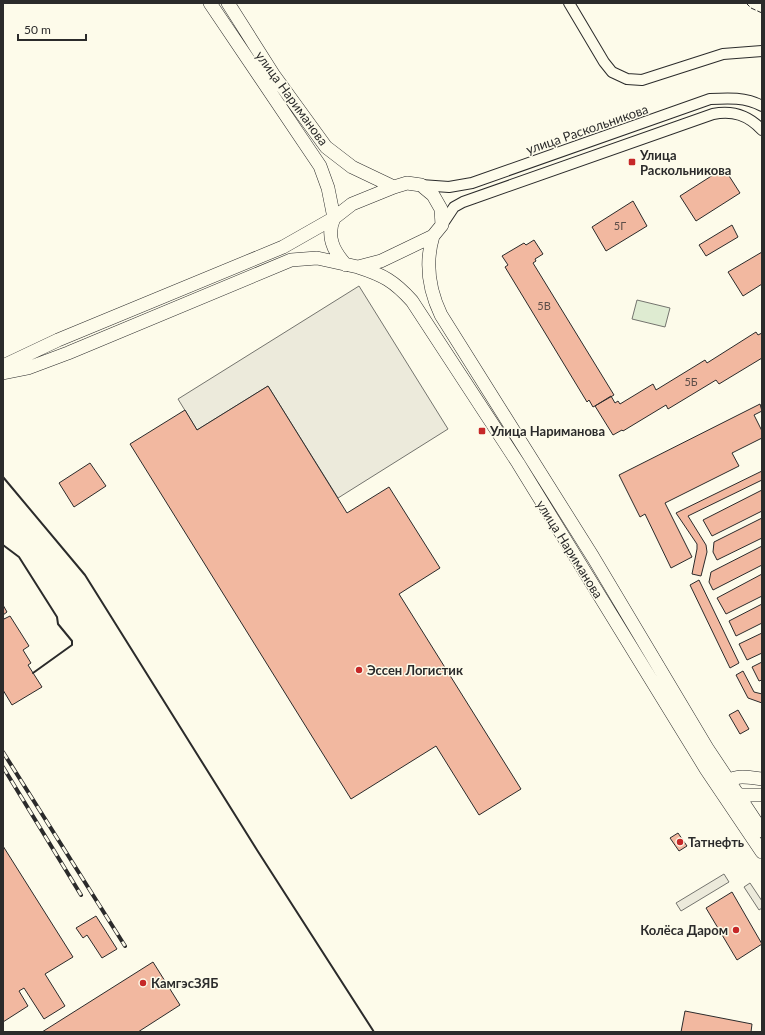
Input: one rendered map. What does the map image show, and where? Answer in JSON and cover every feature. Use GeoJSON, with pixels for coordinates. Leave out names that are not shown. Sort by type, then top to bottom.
{"type":"FeatureCollection","features":[{"type":"Feature","properties":{"kind":"main road","name":"улица Нариманова"},"geometry":{"type":"LineString","coordinates":[[210,3],[320,166],[328,188],[334,218]]}},
{"type":"Feature","properties":{"kind":"main road","name":"улица Нариманова"},"geometry":{"type":"LineString","coordinates":[[228,3],[272,74],[326,147],[352,167],[394,187]]}},
{"type":"Feature","properties":{"kind":"main road"},"geometry":{"type":"LineString","coordinates":[[3,366],[58,340],[283,247],[334,218],[352,204],[394,187],[407,184],[421,185],[427,189],[438,202],[441,209],[442,225],[433,236],[400,253],[352,266],[335,252],[332,244],[330,230],[334,218]]}},
{"type":"Feature","properties":{"kind":"main road","name":"улица Нариманова"},"geometry":{"type":"LineString","coordinates":[[433,236],[430,248],[429,273],[435,303],[441,315],[593,557],[723,784]]}},
{"type":"Feature","properties":{"kind":"main road","name":"улица Нариманова"},"geometry":{"type":"LineString","coordinates":[[3,373],[28,368],[68,354],[291,260],[318,258],[352,266],[388,278],[398,285],[412,301],[518,463],[734,800],[762,852]]}},
{"type":"Feature","properties":{"kind":"main road"},"geometry":{"type":"LineString","coordinates":[[723,784],[740,776],[762,779]]}},
{"type":"Feature","properties":{"kind":"main road"},"geometry":{"type":"LineString","coordinates":[[734,800],[751,794],[762,795]]}},
{"type":"Feature","properties":{"kind":"main road","name":"улица Нариманова"},"geometry":{"type":"LineString","coordinates":[[734,800],[762,832]]}},
{"type":"Feature","properties":{"kind":"street"},"geometry":{"type":"LineString","coordinates":[[569,3],[604,62],[612,72],[626,79],[642,80],[723,54],[762,51]]}},
{"type":"Feature","properties":{"kind":"street","name":"улица Раскольникова"},"geometry":{"type":"LineString","coordinates":[[421,185],[449,187],[472,183],[710,99],[733,98],[756,102],[762,106]]}},
{"type":"Feature","properties":{"kind":"street"},"geometry":{"type":"LineString","coordinates":[[442,225],[454,208],[463,202],[713,114],[725,112],[744,115],[762,130]]}},
{"type":"Feature","properties":{"kind":"green space"},"geometry":{"type":"Polygon","coordinates":[[[637,300],[670,308],[665,327],[632,319],[637,300]]]}},
{"type":"Feature","properties":{"kind":"shaded area"},"geometry":{"type":"Polygon","coordinates":[[[359,286],[448,429],[338,498],[268,386],[197,430],[178,399],[359,286]]]}},
{"type":"Feature","properties":{"kind":"shaded area"},"geometry":{"type":"Polygon","coordinates":[[[724,874],[729,882],[681,911],[676,903],[724,874]]]}},
{"type":"Feature","properties":{"kind":"shaded area"},"geometry":{"type":"Polygon","coordinates":[[[750,883],[762,901],[762,908],[759,910],[744,887],[750,883]]]}},
{"type":"Feature","properties":{"kind":"building"},"geometry":{"type":"Polygon","coordinates":[[[724,168],[740,193],[696,221],[680,196],[724,168]]]}},
{"type":"Feature","properties":{"kind":"building"},"geometry":{"type":"Polygon","coordinates":[[[633,201],[647,226],[606,251],[592,227],[633,201]]]}},
{"type":"Feature","properties":{"kind":"building"},"geometry":{"type":"Polygon","coordinates":[[[732,225],[738,237],[706,256],[699,245],[732,225]]]}},
{"type":"Feature","properties":{"kind":"building"},"geometry":{"type":"Polygon","coordinates":[[[534,240],[543,254],[535,259],[536,261],[533,263],[614,395],[593,407],[589,400],[587,402],[505,267],[508,265],[502,256],[524,243],[526,245],[534,240]]]}},
{"type":"Feature","properties":{"kind":"building"},"geometry":{"type":"Polygon","coordinates":[[[762,252],[762,284],[743,296],[728,272],[762,252]]]}},
{"type":"Feature","properties":{"kind":"building"},"geometry":{"type":"Polygon","coordinates":[[[756,332],[758,335],[762,333],[762,358],[719,384],[716,380],[668,409],[666,405],[623,431],[622,430],[613,435],[595,406],[611,396],[615,403],[618,401],[620,404],[653,384],[656,390],[705,360],[707,363],[756,332]]]}},
{"type":"Feature","properties":{"kind":"building","name":"Эссен Логистик"},"geometry":{"type":"Polygon","coordinates":[[[268,386],[347,513],[389,487],[440,568],[399,594],[521,789],[479,815],[436,746],[351,799],[130,444],[185,410],[197,430],[268,386]]]}},
{"type":"Feature","properties":{"kind":"building"},"geometry":{"type":"Polygon","coordinates":[[[760,404],[762,411],[754,415],[762,431],[762,438],[732,453],[739,466],[665,503],[692,557],[671,568],[645,514],[640,517],[619,475],[760,404]]]}},
{"type":"Feature","properties":{"kind":"building"},"geometry":{"type":"Polygon","coordinates":[[[90,463],[106,486],[74,507],[59,483],[90,463]]]}},
{"type":"Feature","properties":{"kind":"building"},"geometry":{"type":"Polygon","coordinates":[[[762,471],[762,480],[688,516],[706,545],[707,552],[701,576],[692,574],[697,544],[676,513],[762,471]]]}},
{"type":"Feature","properties":{"kind":"building"},"geometry":{"type":"Polygon","coordinates":[[[762,490],[762,511],[712,536],[703,520],[762,490]]]}},
{"type":"Feature","properties":{"kind":"building"},"geometry":{"type":"Polygon","coordinates":[[[762,518],[762,538],[717,560],[713,552],[714,542],[762,518]]]}},
{"type":"Feature","properties":{"kind":"building"},"geometry":{"type":"Polygon","coordinates":[[[762,546],[762,565],[713,590],[709,582],[711,572],[762,546]]]}},
{"type":"Feature","properties":{"kind":"building"},"geometry":{"type":"Polygon","coordinates":[[[762,574],[762,596],[726,614],[717,598],[762,574]]]}},
{"type":"Feature","properties":{"kind":"building"},"geometry":{"type":"Polygon","coordinates":[[[699,580],[739,663],[730,668],[690,585],[699,580]]]}},
{"type":"Feature","properties":{"kind":"building"},"geometry":{"type":"Polygon","coordinates":[[[762,604],[762,623],[736,636],[729,621],[762,604]]]}},
{"type":"Feature","properties":{"kind":"building"},"geometry":{"type":"Polygon","coordinates":[[[3,605],[7,612],[3,615],[3,605]]]}},
{"type":"Feature","properties":{"kind":"building"},"geometry":{"type":"Polygon","coordinates":[[[10,616],[29,646],[23,650],[31,663],[28,665],[42,687],[12,705],[3,690],[3,617],[4,619],[10,616]]]}},
{"type":"Feature","properties":{"kind":"building"},"geometry":{"type":"Polygon","coordinates":[[[762,633],[762,653],[747,660],[739,644],[762,633]]]}},
{"type":"Feature","properties":{"kind":"building"},"geometry":{"type":"Polygon","coordinates":[[[762,662],[762,680],[759,681],[752,667],[762,662]]]}},
{"type":"Feature","properties":{"kind":"building"},"geometry":{"type":"Polygon","coordinates":[[[743,671],[754,692],[762,694],[762,703],[748,698],[736,675],[743,671]]]}},
{"type":"Feature","properties":{"kind":"building"},"geometry":{"type":"Polygon","coordinates":[[[738,710],[749,729],[740,734],[729,715],[738,710]]]}},
{"type":"Feature","properties":{"kind":"building"},"geometry":{"type":"Polygon","coordinates":[[[678,833],[687,846],[679,851],[670,838],[678,833]]]}},
{"type":"Feature","properties":{"kind":"building"},"geometry":{"type":"Polygon","coordinates":[[[3,846],[73,957],[45,974],[65,1006],[44,1019],[24,988],[19,991],[28,1006],[3,1022],[3,846]]]}},
{"type":"Feature","properties":{"kind":"building"},"geometry":{"type":"Polygon","coordinates":[[[732,892],[762,944],[737,960],[706,908],[732,892]]]}},
{"type":"Feature","properties":{"kind":"building"},"geometry":{"type":"Polygon","coordinates":[[[96,916],[117,949],[102,958],[87,935],[83,938],[76,928],[96,916]]]}},
{"type":"Feature","properties":{"kind":"building","name":"КамгэсЗЯБ"},"geometry":{"type":"Polygon","coordinates":[[[153,962],[180,1005],[138,1032],[42,1032],[153,962]]]}},
{"type":"Feature","properties":{"kind":"building"},"geometry":{"type":"Polygon","coordinates":[[[685,1011],[752,1024],[751,1032],[681,1032],[685,1011]]]}},
{"type":"Feature","properties":{"kind":"railway"},"geometry":{"type":"LineString","coordinates":[[3,752],[125,946]]}},
{"type":"Feature","properties":{"kind":"railway"},"geometry":{"type":"LineString","coordinates":[[3,767],[81,895]]}},
{"type":"Feature","properties":{"kind":"fence"},"geometry":{"type":"LineString","coordinates":[[746,3],[751,8],[762,13]]}},
{"type":"Feature","properties":{"kind":"wall"},"geometry":{"type":"LineString","coordinates":[[3,477],[85,575],[257,850],[374,1032]]}},
{"type":"Feature","properties":{"kind":"wall"},"geometry":{"type":"LineString","coordinates":[[3,545],[19,557],[57,617],[58,624],[72,641],[72,645],[33,673]]}},
{"type":"Feature","properties":{"kind":"place","name":"Улица Раскольникова"},"geometry":{"type":"Point","coordinates":[632,162]}},
{"type":"Feature","properties":{"kind":"place","name":"Улица Нариманова"},"geometry":{"type":"Point","coordinates":[482,431]}},
{"type":"Feature","properties":{"kind":"place","name":"Эссен Логистик"},"geometry":{"type":"Point","coordinates":[359,670]}},
{"type":"Feature","properties":{"kind":"place","name":"Татнефть"},"geometry":{"type":"Point","coordinates":[680,842]}},
{"type":"Feature","properties":{"kind":"place","name":"Колёса Даром"},"geometry":{"type":"Point","coordinates":[736,930]}},
{"type":"Feature","properties":{"kind":"place","name":"КамгэсЗЯБ"},"geometry":{"type":"Point","coordinates":[143,983]}}]}
